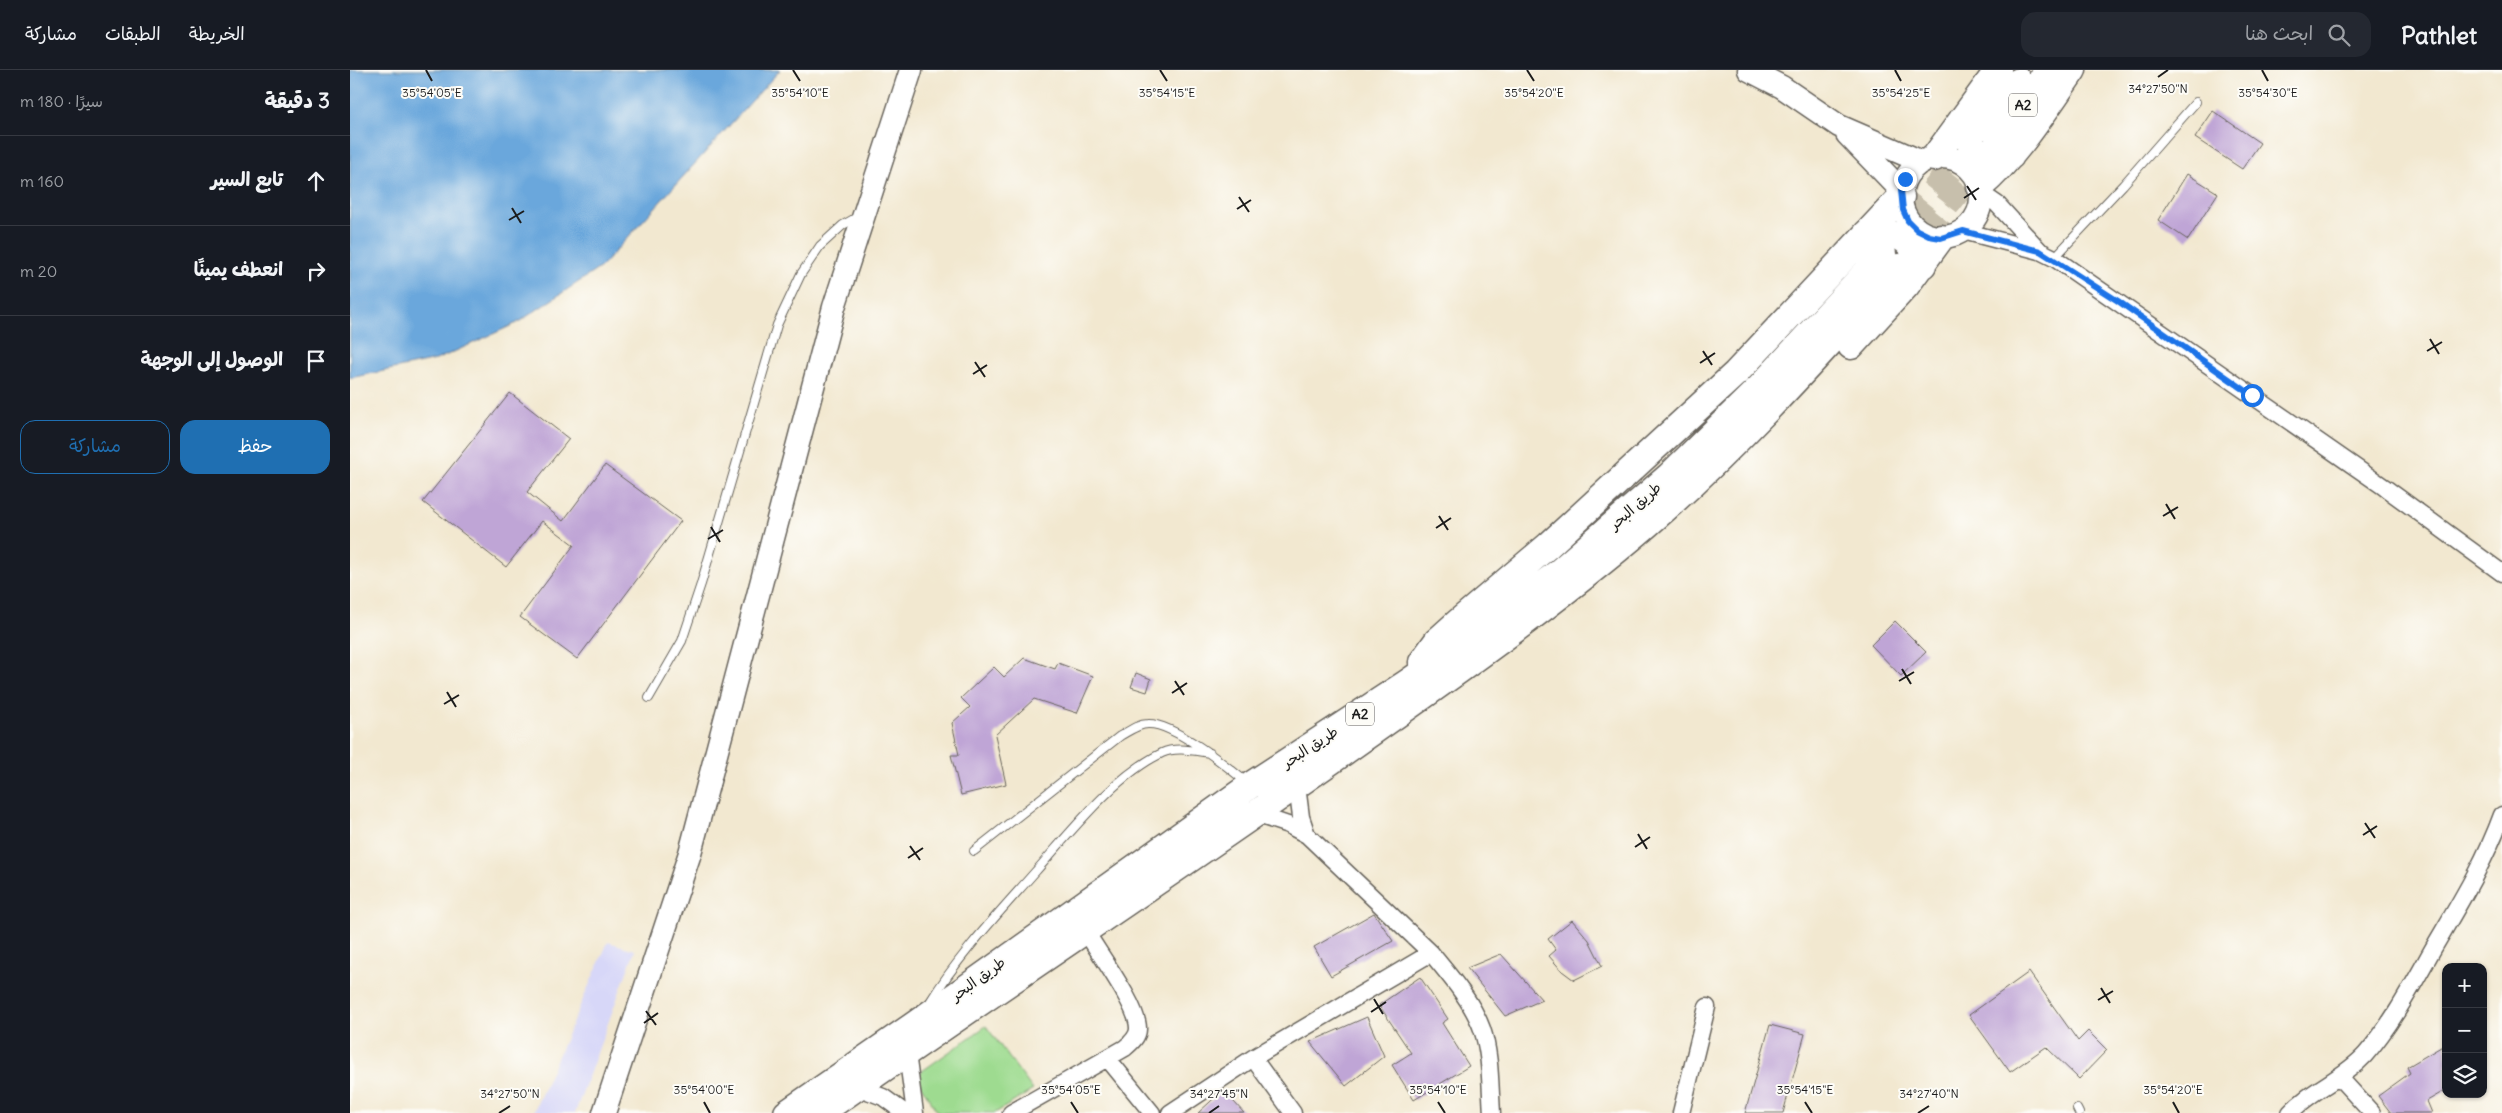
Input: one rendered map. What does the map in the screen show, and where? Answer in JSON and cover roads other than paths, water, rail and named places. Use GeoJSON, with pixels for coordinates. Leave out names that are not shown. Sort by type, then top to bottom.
{"type":"FeatureCollection","features":[{"type":"Feature","properties":{"kind":"highway"},"geometry":{"type":"LineString","coordinates":[[1981,190],[1997,172],[1989,135],[1998,70]]}},
{"type":"Feature","properties":{"kind":"highway","name":"A2"},"geometry":{"type":"LineString","coordinates":[[1989,135],[2027,70]]}},
{"type":"Feature","properties":{"kind":"highway","name":"A2"},"geometry":{"type":"LineString","coordinates":[[1989,135],[2048,70]]}},
{"type":"Feature","properties":{"kind":"highway"},"geometry":{"type":"LineString","coordinates":[[1928,160],[1989,135],[2073,70]]}},
{"type":"Feature","properties":{"kind":"highway"},"geometry":{"type":"LineString","coordinates":[[1407,684],[1438,641],[1549,545],[1681,425],[1768,340],[1866,234],[1901,193]]}},
{"type":"Feature","properties":{"kind":"highway"},"geometry":{"type":"LineString","coordinates":[[1866,234],[1882,232],[1902,237],[1910,244],[1902,262]]}},
{"type":"Feature","properties":{"kind":"highway"},"geometry":{"type":"LineString","coordinates":[[1902,262],[1952,234]]}},
{"type":"Feature","properties":{"kind":"highway","name":"طريق البحر"},"geometry":{"type":"LineString","coordinates":[[820,1113],[863,1092],[907,1053],[1297,786],[1474,661],[1600,563],[1699,478],[1790,388],[1902,262]]}},
{"type":"Feature","properties":{"kind":"highway","name":"طريق البحر"},"geometry":{"type":"LineString","coordinates":[[787,1113],[917,1023],[1251,785],[1407,684],[1487,627],[1560,571],[1662,482],[1759,388],[1902,262]]}},
{"type":"Feature","properties":{"kind":"main road"},"geometry":{"type":"LineString","coordinates":[[604,1113],[690,853],[834,307],[911,70]]}},
{"type":"Feature","properties":{"kind":"main road"},"geometry":{"type":"LineString","coordinates":[[1748,70],[1782,87],[1839,126],[1901,193]]}},
{"type":"Feature","properties":{"kind":"main road"},"geometry":{"type":"LineString","coordinates":[[1839,126],[1928,160]]}},
{"type":"Feature","properties":{"kind":"main road"},"geometry":{"type":"LineString","coordinates":[[1946,157],[1958,160],[1968,166],[1976,176],[1981,190],[1980,208],[1974,221],[1952,234],[1929,236],[1917,230],[1908,221],[1903,210],[1901,193],[1912,169],[1928,160],[1946,157]]}},
{"type":"Feature","properties":{"kind":"street"},"geometry":{"type":"LineString","coordinates":[[1981,190],[2047,254],[2377,482],[2502,573]]}},
{"type":"Feature","properties":{"kind":"street"},"geometry":{"type":"LineString","coordinates":[[1952,234],[2047,254]]}},
{"type":"Feature","properties":{"kind":"street"},"geometry":{"type":"LineString","coordinates":[[1297,786],[1301,817],[1307,835]]}},
{"type":"Feature","properties":{"kind":"street"},"geometry":{"type":"LineString","coordinates":[[1255,814],[1288,825],[1307,835],[1431,952],[1468,1003],[1482,1030],[1492,1113]]}},
{"type":"Feature","properties":{"kind":"street"},"geometry":{"type":"LineString","coordinates":[[2290,1113],[2310,1094],[2339,1077],[2364,1055],[2402,1005],[2477,872],[2502,815]]}},
{"type":"Feature","properties":{"kind":"street"},"geometry":{"type":"LineString","coordinates":[[1011,1113],[1108,1059],[1134,1040],[1138,1031],[1132,1007],[1085,930]]}},
{"type":"Feature","properties":{"kind":"street"},"geometry":{"type":"LineString","coordinates":[[1170,1113],[1254,1058],[1431,952]]}},
{"type":"Feature","properties":{"kind":"street"},"geometry":{"type":"LineString","coordinates":[[1682,1113],[1707,1007]]}},
{"type":"Feature","properties":{"kind":"street"},"geometry":{"type":"LineString","coordinates":[[907,1053],[915,1113]]}},
{"type":"Feature","properties":{"kind":"street"},"geometry":{"type":"LineString","coordinates":[[1254,1058],[1293,1113]]}},
{"type":"Feature","properties":{"kind":"street"},"geometry":{"type":"LineString","coordinates":[[1108,1059],[1152,1113]]}},
{"type":"Feature","properties":{"kind":"street"},"geometry":{"type":"LineString","coordinates":[[2339,1077],[2372,1113]]}},
{"type":"Feature","properties":{"kind":"street"},"geometry":{"type":"LineString","coordinates":[[863,1092],[905,1113]]}},
{"type":"Feature","properties":{"kind":"lane"},"geometry":{"type":"LineString","coordinates":[[2047,254],[2123,184],[2196,102]]}},
{"type":"Feature","properties":{"kind":"lane"},"geometry":{"type":"LineString","coordinates":[[649,698],[682,641],[701,584],[777,325],[802,274],[820,246],[843,224],[865,212]]}},
{"type":"Feature","properties":{"kind":"lane"},"geometry":{"type":"LineString","coordinates":[[974,851],[1134,727],[1148,724],[1159,725],[1210,753],[1251,785]]}},
{"type":"Feature","properties":{"kind":"lane"},"geometry":{"type":"LineString","coordinates":[[917,1023],[939,987],[973,942],[1102,798],[1148,761],[1163,752],[1176,749],[1210,753]]}},
{"type":"Feature","properties":{"kind":"water"},"geometry":{"type":"Polygon","coordinates":[[[350,70],[780,70],[601,267],[517,323],[436,360],[350,378],[350,70]]]}},
{"type":"Feature","properties":{"kind":"tunnel"},"geometry":{"type":"LineString","coordinates":[[1884,252],[1985,127]]}},
{"type":"Feature","properties":{"kind":"tunnel"},"geometry":{"type":"LineString","coordinates":[[1899,266],[1998,140]]}}]}
